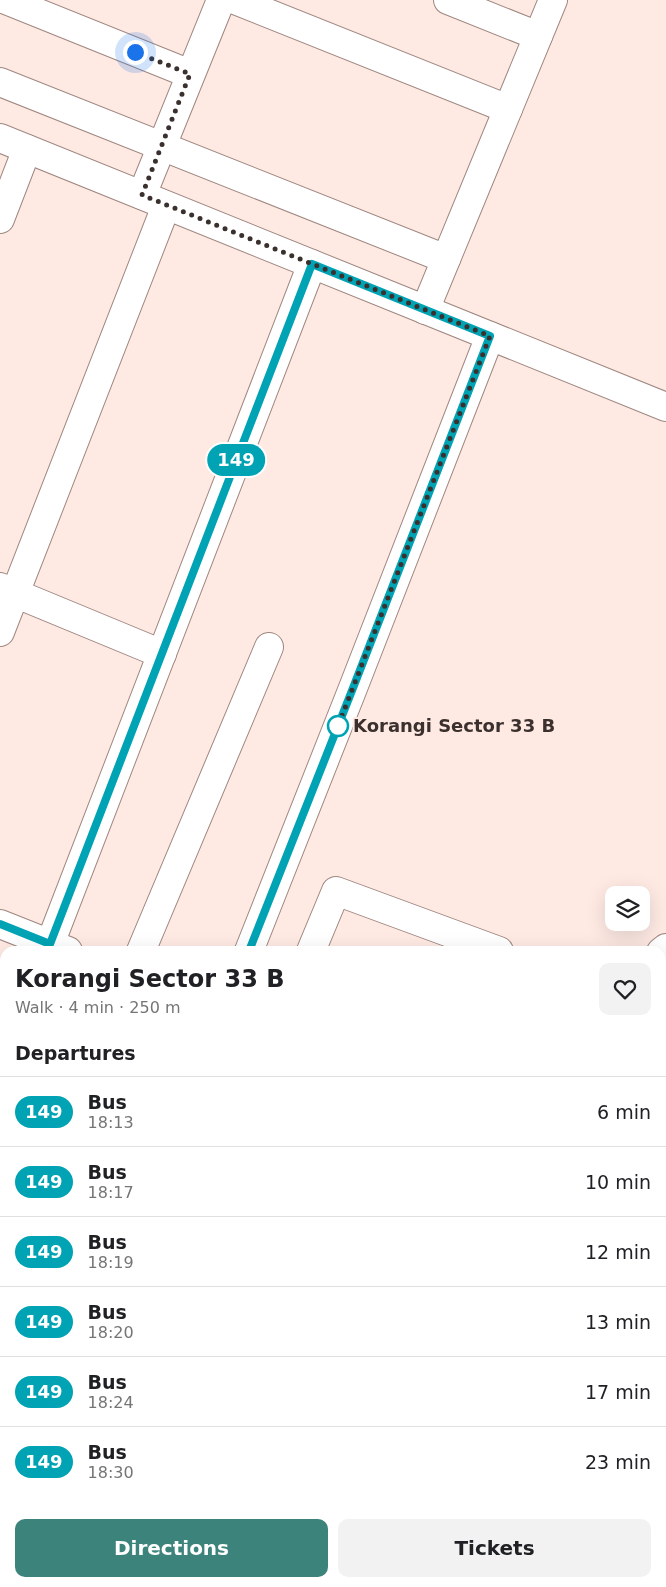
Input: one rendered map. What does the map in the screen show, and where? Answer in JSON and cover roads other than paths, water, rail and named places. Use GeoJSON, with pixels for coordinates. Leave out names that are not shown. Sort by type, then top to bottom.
{"type":"FeatureCollection","features":[{"type":"Feature","properties":{"kind":"street"},"geometry":{"type":"LineString","coordinates":[[6,0],[190,74]]}},
{"type":"Feature","properties":{"kind":"street"},"geometry":{"type":"LineString","coordinates":[[142,195],[220,0]]}},
{"type":"Feature","properties":{"kind":"street"},"geometry":{"type":"LineString","coordinates":[[235,0],[508,109]]}},
{"type":"Feature","properties":{"kind":"street"},"geometry":{"type":"LineString","coordinates":[[448,0],[538,36]]}},
{"type":"Feature","properties":{"kind":"street"},"geometry":{"type":"LineString","coordinates":[[425,310],[553,0]]}},
{"type":"Feature","properties":{"kind":"street"},"geometry":{"type":"LineString","coordinates":[[0,82],[446,259]]}},
{"type":"Feature","properties":{"kind":"street"},"geometry":{"type":"LineString","coordinates":[[0,138],[666,408]]}},
{"type":"Feature","properties":{"kind":"street"},"geometry":{"type":"LineString","coordinates":[[0,219],[27,149]]}},
{"type":"Feature","properties":{"kind":"street"},"geometry":{"type":"LineString","coordinates":[[0,632],[8,590],[166,206]]}},
{"type":"Feature","properties":{"kind":"street"},"geometry":{"type":"LineString","coordinates":[[60,946],[162,654],[312,264]]}},
{"type":"Feature","properties":{"kind":"street"},"geometry":{"type":"LineString","coordinates":[[251,946],[490,336]]}},
{"type":"Feature","properties":{"kind":"street"},"geometry":{"type":"LineString","coordinates":[[8,590],[162,654]]}},
{"type":"Feature","properties":{"kind":"street"},"geometry":{"type":"LineString","coordinates":[[143,946],[269,647]]}},
{"type":"Feature","properties":{"kind":"street"},"geometry":{"type":"LineString","coordinates":[[313,946],[336,891],[485,946]]}},
{"type":"Feature","properties":{"kind":"street"},"geometry":{"type":"LineString","coordinates":[[0,924],[54,946]]}},
{"type":"Feature","properties":{"kind":"place","name":"Korangi Sector 33 B"},"geometry":{"type":"Point","coordinates":[338,726]}}]}
